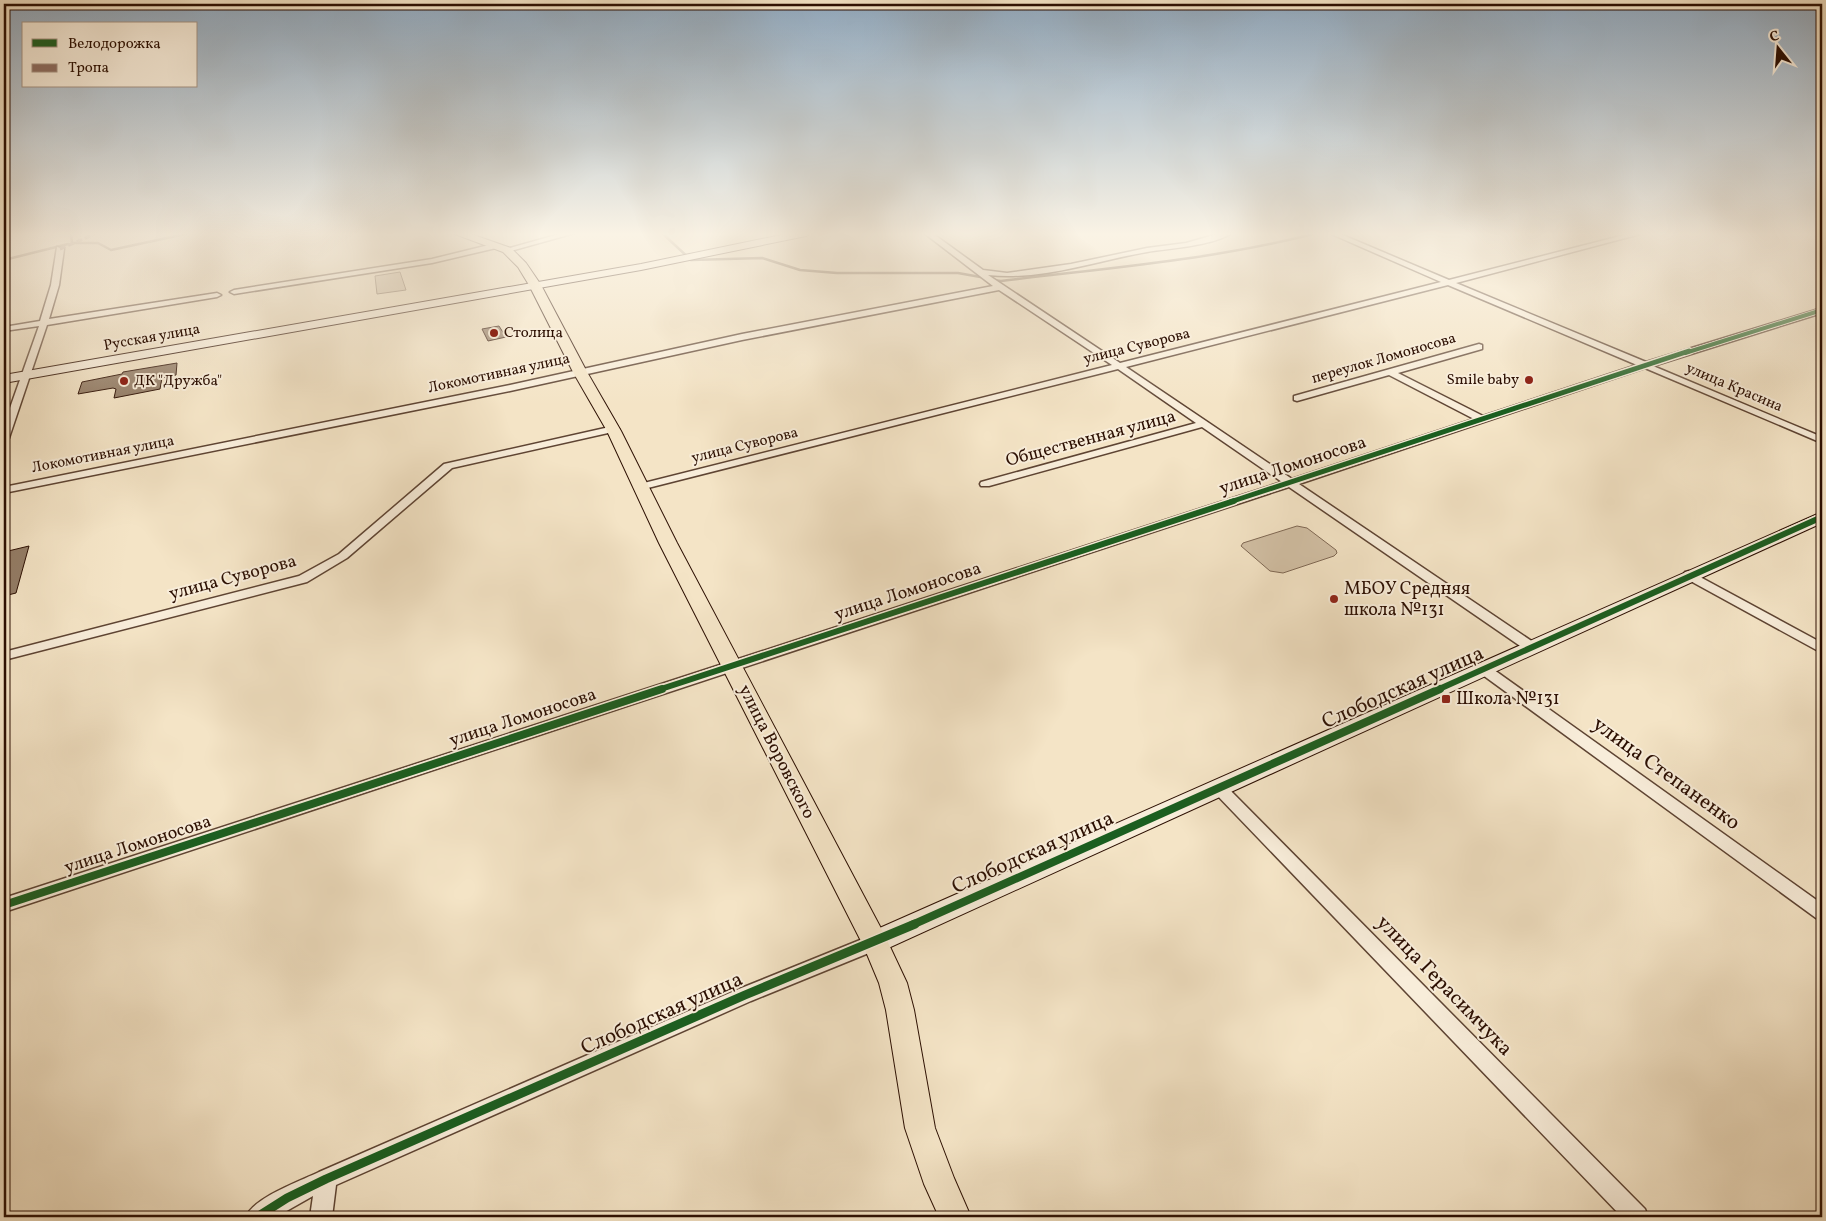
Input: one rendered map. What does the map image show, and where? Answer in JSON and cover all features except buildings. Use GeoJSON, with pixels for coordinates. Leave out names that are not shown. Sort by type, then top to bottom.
{"type":"FeatureCollection","features":[{"type":"Feature","properties":{"kind":"main road","name":"улица Воровского"},"geometry":{"type":"LineString","coordinates":[[538,290],[580,372],[614,429],[640,487],[731,666],[875,942],[893,983],[900,1010],[920,1128],[940,1184],[955,1217]]}},
{"type":"Feature","properties":{"kind":"street"},"geometry":{"type":"LineString","coordinates":[[4,438],[27,375],[54,290]]}},
{"type":"Feature","properties":{"kind":"street"},"geometry":{"type":"LineString","coordinates":[[234,292],[247,290]]}},
{"type":"Feature","properties":{"kind":"street","name":"Русская улица"},"geometry":{"type":"LineString","coordinates":[[4,379],[507,290]]}},
{"type":"Feature","properties":{"kind":"street","name":"Локомотивная улица"},"geometry":{"type":"LineString","coordinates":[[4,490],[510,388],[742,337],[991,290]]}},
{"type":"Feature","properties":{"kind":"street","name":"Общественная улица"},"geometry":{"type":"LineString","coordinates":[[1004,290],[1120,366],[1530,648]]}},
{"type":"Feature","properties":{"kind":"street","name":"улица Суворова"},"geometry":{"type":"LineString","coordinates":[[640,487],[1420,290]]}},
{"type":"Feature","properties":{"kind":"street","name":"улица Красина"},"geometry":{"type":"LineString","coordinates":[[1465,290],[1822,440]]}},
{"type":"Feature","properties":{"kind":"street"},"geometry":{"type":"LineString","coordinates":[[4,329],[217,295]]}},
{"type":"Feature","properties":{"kind":"street","name":"улица Ломоносова"},"geometry":{"type":"LineString","coordinates":[[4,905],[1481,419],[1822,310]]}},
{"type":"Feature","properties":{"kind":"street","name":"переулок Ломоносова"},"geometry":{"type":"LineString","coordinates":[[1297,398],[1479,346]]}},
{"type":"Feature","properties":{"kind":"street"},"geometry":{"type":"LineString","coordinates":[[1390,372],[1481,419]]}},
{"type":"Feature","properties":{"kind":"street","name":"Общественная улица"},"geometry":{"type":"LineString","coordinates":[[985,484],[1204,424]]}},
{"type":"Feature","properties":{"kind":"street","name":"улица Суворова"},"geometry":{"type":"LineString","coordinates":[[4,656],[303,579],[343,556],[448,466],[614,429]]}},
{"type":"Feature","properties":{"kind":"street","name":"Слободская улица"},"geometry":{"type":"LineString","coordinates":[[257,1217],[287,1198],[326,1179],[745,995],[875,942],[1822,517]]}},
{"type":"Feature","properties":{"kind":"street"},"geometry":{"type":"LineString","coordinates":[[1689,576],[1822,649]]}},
{"type":"Feature","properties":{"kind":"street","name":"улица Степаненко"},"geometry":{"type":"LineString","coordinates":[[1484,670],[1822,913]]}},
{"type":"Feature","properties":{"kind":"street","name":"улица Герасимчука"},"geometry":{"type":"LineString","coordinates":[[1218,787],[1637,1217]]}},
{"type":"Feature","properties":{"kind":"street"},"geometry":{"type":"LineString","coordinates":[[320,1217],[326,1179]]}},
{"type":"Feature","properties":{"kind":"shaded area"},"geometry":{"type":"Polygon","coordinates":[[[377,290],[406,290],[377,294],[377,290]]]}},
{"type":"Feature","properties":{"kind":"shaded area"},"geometry":{"type":"Polygon","coordinates":[[[1297,526],[1307,528],[1336,550],[1337,553],[1334,556],[1283,573],[1270,571],[1241,546],[1243,543],[1297,526]]]}},
{"type":"Feature","properties":{"kind":"cycle path"},"geometry":{"type":"LineString","coordinates":[[4,905],[1646,365],[1822,310]]}},
{"type":"Feature","properties":{"kind":"cycle path"},"geometry":{"type":"LineString","coordinates":[[257,1217],[287,1198],[326,1179],[745,995],[875,942],[1822,517]]}},
{"type":"Feature","properties":{"kind":"place","name":"Столица"},"geometry":{"type":"Point","coordinates":[494,333]}},
{"type":"Feature","properties":{"kind":"place","name":"Smile baby"},"geometry":{"type":"Point","coordinates":[1529,380]}},
{"type":"Feature","properties":{"kind":"place","name":"ДК \"Дружба\""},"geometry":{"type":"Point","coordinates":[124,381]}},
{"type":"Feature","properties":{"kind":"place","name":"МБОУ Средняя школа №131"},"geometry":{"type":"Point","coordinates":[1334,599]}},
{"type":"Feature","properties":{"kind":"place","name":"Школа №131"},"geometry":{"type":"Point","coordinates":[1446,699]}}]}
